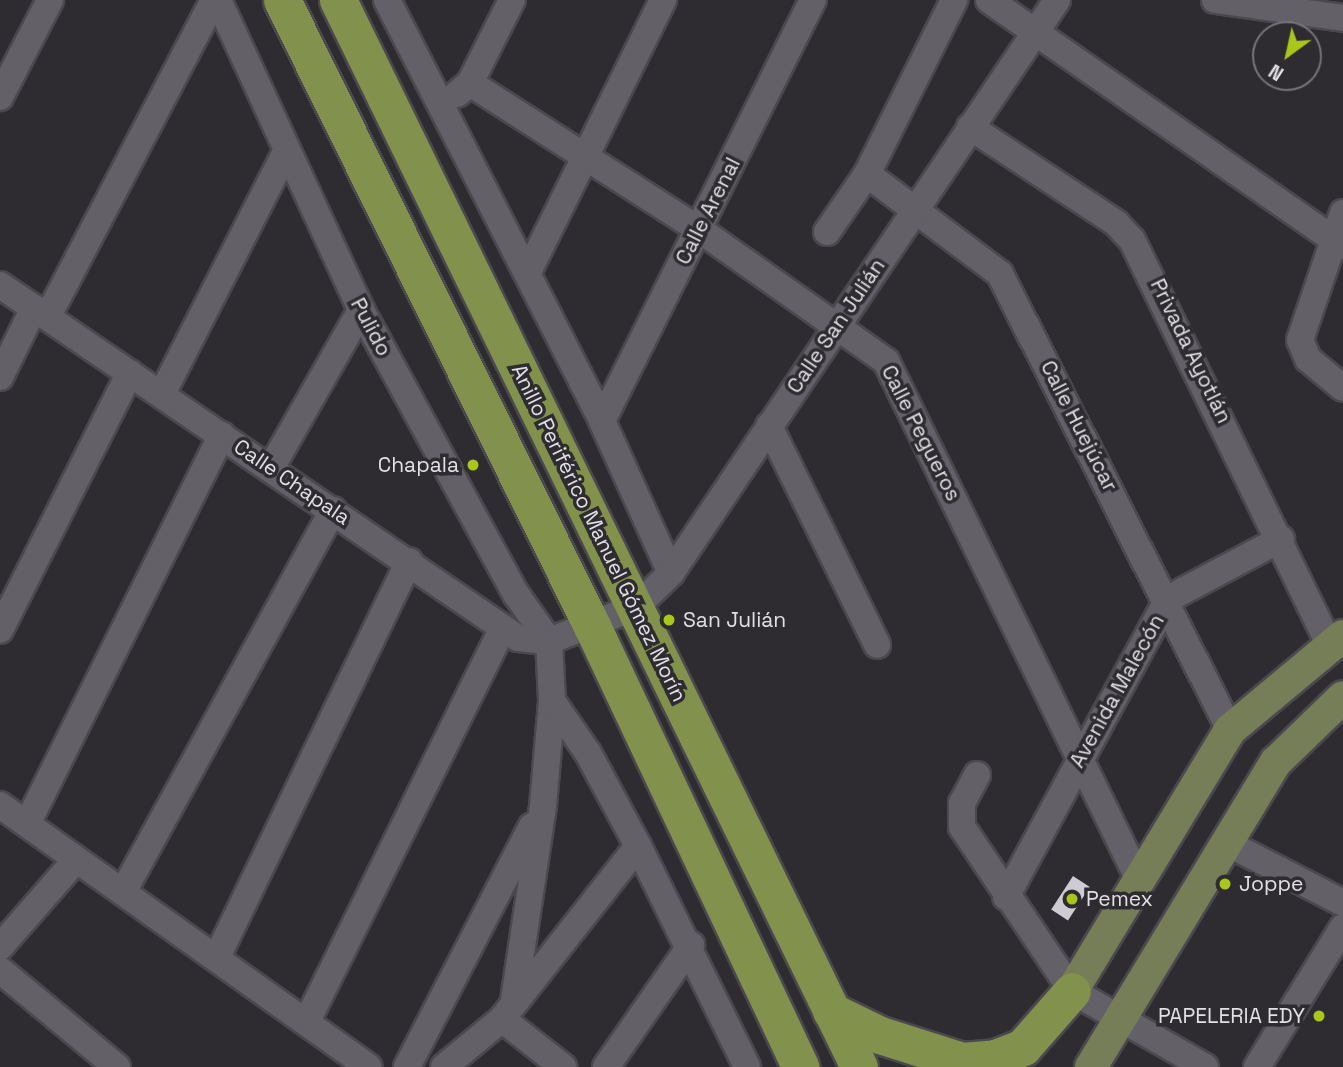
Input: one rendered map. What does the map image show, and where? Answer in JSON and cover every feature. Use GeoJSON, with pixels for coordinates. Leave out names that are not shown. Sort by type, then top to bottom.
{"type":"FeatureCollection","features":[{"type":"Feature","properties":{"kind":"highway"},"geometry":{"type":"LineString","coordinates":[[282,0],[592,626],[800,1067]]}},
{"type":"Feature","properties":{"kind":"highway","name":"Anillo Periférico Manuel Gómez Morín"},"geometry":{"type":"LineString","coordinates":[[338,0],[859,1067]]}},
{"type":"Feature","properties":{"kind":"highway"},"geometry":{"type":"LineString","coordinates":[[355,35],[363,0]]}},
{"type":"Feature","properties":{"kind":"highway"},"geometry":{"type":"LineString","coordinates":[[831,1011],[880,1035],[962,1061],[995,1058],[1023,1047],[1072,991]]}},
{"type":"Feature","properties":{"kind":"main road"},"geometry":{"type":"LineString","coordinates":[[1072,991],[1230,730],[1336,640]]}},
{"type":"Feature","properties":{"kind":"main road"},"geometry":{"type":"LineString","coordinates":[[1091,1067],[1276,762],[1343,697]]}},
{"type":"Feature","properties":{"kind":"street"},"geometry":{"type":"LineString","coordinates":[[0,97],[50,0]]}},
{"type":"Feature","properties":{"kind":"street"},"geometry":{"type":"LineString","coordinates":[[0,377],[41,312],[216,0]]}},
{"type":"Feature","properties":{"kind":"street","name":"Pulido"},"geometry":{"type":"LineString","coordinates":[[216,0],[361,310],[516,594],[549,641]]}},
{"type":"Feature","properties":{"kind":"street"},"geometry":{"type":"LineString","coordinates":[[387,0],[445,105],[602,421],[671,573]]}},
{"type":"Feature","properties":{"kind":"street"},"geometry":{"type":"LineString","coordinates":[[445,105],[470,83],[512,0]]}},
{"type":"Feature","properties":{"kind":"street"},"geometry":{"type":"LineString","coordinates":[[528,272],[663,0]]}},
{"type":"Feature","properties":{"kind":"street","name":"Calle Arenal"},"geometry":{"type":"LineString","coordinates":[[602,421],[813,0]]}},
{"type":"Feature","properties":{"kind":"street"},"geometry":{"type":"LineString","coordinates":[[827,232],[867,174],[954,0]]}},
{"type":"Feature","properties":{"kind":"street"},"geometry":{"type":"LineString","coordinates":[[989,0],[1339,243]]}},
{"type":"Feature","properties":{"kind":"street","name":"Calle San Julián"},"geometry":{"type":"LineString","coordinates":[[592,626],[636,607],[671,573],[1057,0]]}},
{"type":"Feature","properties":{"kind":"street"},"geometry":{"type":"LineString","coordinates":[[1215,0],[1343,19]]}},
{"type":"Feature","properties":{"kind":"street","name":"Calle Pegueros"},"geometry":{"type":"LineString","coordinates":[[470,83],[700,230],[872,348],[896,377],[1139,880]]}},
{"type":"Feature","properties":{"kind":"street","name":"Privada Ayotlán"},"geometry":{"type":"LineString","coordinates":[[970,127],[1116,223],[1132,240],[1281,539],[1336,640]]}},
{"type":"Feature","properties":{"kind":"street"},"geometry":{"type":"LineString","coordinates":[[162,394],[287,150]]}},
{"type":"Feature","properties":{"kind":"street","name":"Calle Huejúcar"},"geometry":{"type":"LineString","coordinates":[[867,174],[916,207],[1000,274],[1168,599],[1230,730]]}},
{"type":"Feature","properties":{"kind":"street"},"geometry":{"type":"LineString","coordinates":[[1343,213],[1339,243],[1300,340],[1308,359],[1343,388]]}},
{"type":"Feature","properties":{"kind":"street","name":"Calle Chapala"},"geometry":{"type":"LineString","coordinates":[[0,285],[409,561],[518,638],[549,641],[592,626]]}},
{"type":"Feature","properties":{"kind":"street"},"geometry":{"type":"LineString","coordinates":[[271,468],[361,310]]}},
{"type":"Feature","properties":{"kind":"street"},"geometry":{"type":"LineString","coordinates":[[0,630],[130,373]]}},
{"type":"Feature","properties":{"kind":"street"},"geometry":{"type":"LineString","coordinates":[[769,426],[877,645]]}},
{"type":"Feature","properties":{"kind":"street"},"geometry":{"type":"LineString","coordinates":[[27,824],[222,435]]}},
{"type":"Feature","properties":{"kind":"street"},"geometry":{"type":"LineString","coordinates":[[123,892],[333,510]]}},
{"type":"Feature","properties":{"kind":"street","name":"Avenida Malecón"},"geometry":{"type":"LineString","coordinates":[[1006,897],[1168,599],[1281,539]]}},
{"type":"Feature","properties":{"kind":"street"},"geometry":{"type":"LineString","coordinates":[[217,957],[409,561]]}},
{"type":"Feature","properties":{"kind":"street"},"geometry":{"type":"LineString","coordinates":[[307,1021],[503,628]]}},
{"type":"Feature","properties":{"kind":"street"},"geometry":{"type":"LineString","coordinates":[[508,1010],[543,806],[551,701],[549,641]]}},
{"type":"Feature","properties":{"kind":"street"},"geometry":{"type":"LineString","coordinates":[[551,701],[588,753],[638,846],[691,945],[747,1067]]}},
{"type":"Feature","properties":{"kind":"street"},"geometry":{"type":"LineString","coordinates":[[977,775],[958,816],[1006,897],[1072,991],[1119,1022],[1205,1067]]}},
{"type":"Feature","properties":{"kind":"street"},"geometry":{"type":"LineString","coordinates":[[0,805],[75,862],[217,957],[368,1067]]}},
{"type":"Feature","properties":{"kind":"street"},"geometry":{"type":"LineString","coordinates":[[407,1067],[543,806]]}},
{"type":"Feature","properties":{"kind":"street"},"geometry":{"type":"LineString","coordinates":[[1227,843],[1343,903]]}},
{"type":"Feature","properties":{"kind":"street"},"geometry":{"type":"LineString","coordinates":[[444,1067],[508,1010],[638,846]]}},
{"type":"Feature","properties":{"kind":"street"},"geometry":{"type":"LineString","coordinates":[[0,947],[75,862]]}},
{"type":"Feature","properties":{"kind":"street"},"geometry":{"type":"LineString","coordinates":[[1257,1067],[1343,926]]}},
{"type":"Feature","properties":{"kind":"street"},"geometry":{"type":"LineString","coordinates":[[606,1067],[691,945]]}},
{"type":"Feature","properties":{"kind":"street"},"geometry":{"type":"LineString","coordinates":[[0,970],[117,1067]]}},
{"type":"Feature","properties":{"kind":"street"},"geometry":{"type":"LineString","coordinates":[[508,1010],[563,1067]]}},
{"type":"Feature","properties":{"kind":"building","name":"Pemex"},"geometry":{"type":"Polygon","coordinates":[[[1073,876],[1090,887],[1068,920],[1051,910],[1073,876]]]}},
{"type":"Feature","properties":{"kind":"place","name":"Chapala"},"geometry":{"type":"Point","coordinates":[473,465]}},
{"type":"Feature","properties":{"kind":"place","name":"San Julián"},"geometry":{"type":"Point","coordinates":[669,620]}},
{"type":"Feature","properties":{"kind":"place","name":"Joppe"},"geometry":{"type":"Point","coordinates":[1225,884]}},
{"type":"Feature","properties":{"kind":"place","name":"Pemex"},"geometry":{"type":"Point","coordinates":[1072,899]}},
{"type":"Feature","properties":{"kind":"place","name":"PAPELERIA EDY"},"geometry":{"type":"Point","coordinates":[1319,1016]}}]}
